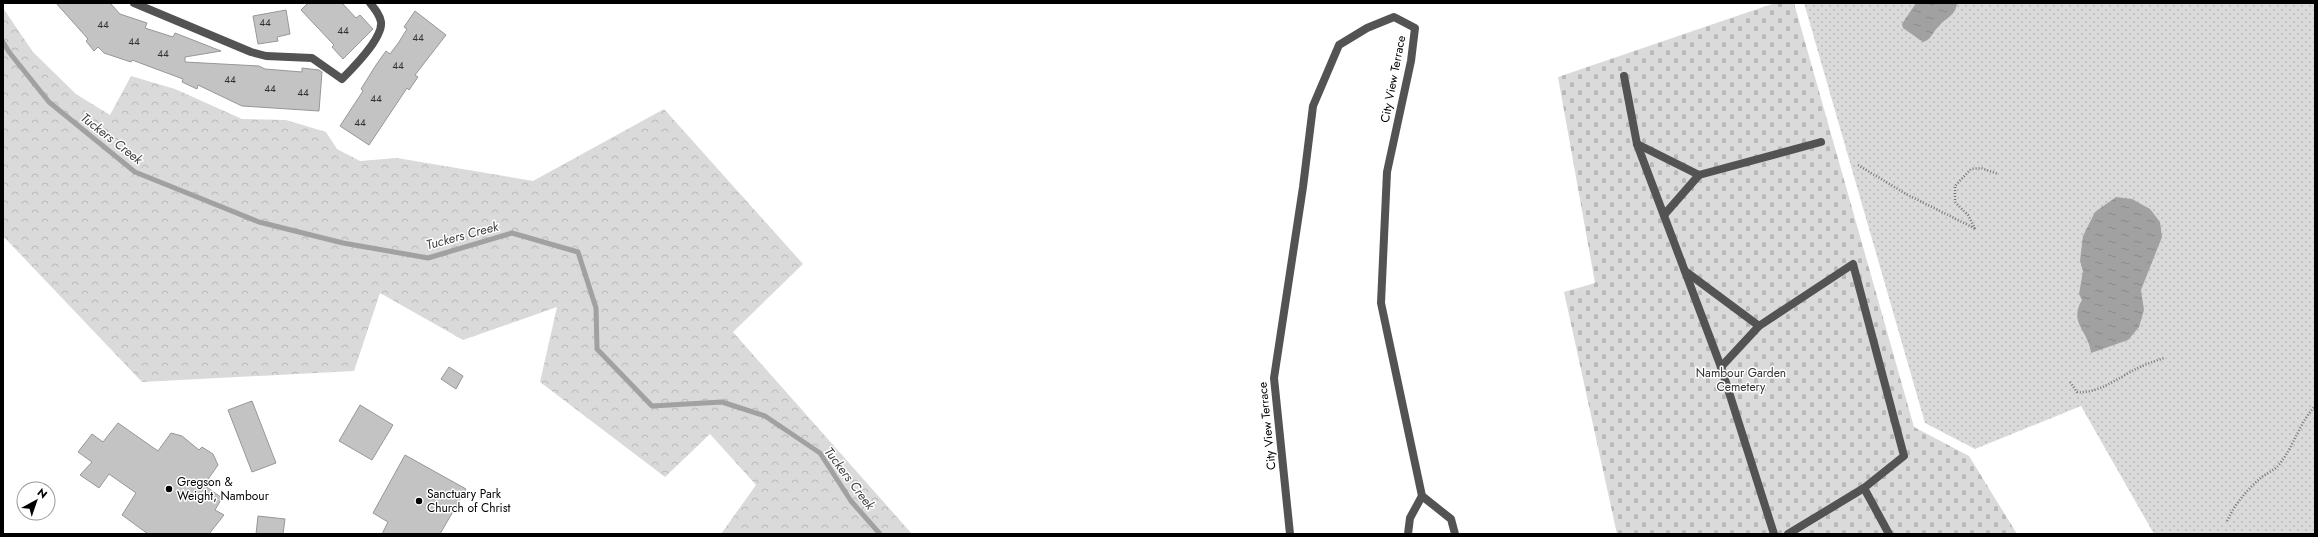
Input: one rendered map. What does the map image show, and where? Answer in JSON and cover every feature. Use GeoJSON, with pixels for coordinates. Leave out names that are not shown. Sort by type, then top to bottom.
{"type":"FeatureCollection","features":[{"type":"Feature","properties":{"kind":"street"},"geometry":{"type":"LineString","coordinates":[[134,3],[251,52],[266,56],[312,58],[342,79],[359,62],[378,35],[381,23],[377,11],[370,3]]}},
{"type":"Feature","properties":{"kind":"street","name":"City View Terrace"},"geometry":{"type":"LineString","coordinates":[[1290,534],[1274,378],[1313,106],[1339,45],[1367,28],[1394,17],[1415,28],[1411,61],[1387,172],[1381,303],[1422,496]]}},
{"type":"Feature","properties":{"kind":"street"},"geometry":{"type":"LineString","coordinates":[[1624,76],[1637,144],[1721,367],[1774,534]]}},
{"type":"Feature","properties":{"kind":"street"},"geometry":{"type":"LineString","coordinates":[[1664,215],[1698,175],[1821,142]]}},
{"type":"Feature","properties":{"kind":"street"},"geometry":{"type":"LineString","coordinates":[[1637,144],[1698,175]]}},
{"type":"Feature","properties":{"kind":"street"},"geometry":{"type":"LineString","coordinates":[[1721,367],[1758,326],[1853,264],[1904,456],[1864,488],[1788,534]]}},
{"type":"Feature","properties":{"kind":"street"},"geometry":{"type":"LineString","coordinates":[[1685,271],[1758,326]]}},
{"type":"Feature","properties":{"kind":"street"},"geometry":{"type":"LineString","coordinates":[[1864,488],[1889,534]]}},
{"type":"Feature","properties":{"kind":"street"},"geometry":{"type":"LineString","coordinates":[[1408,534],[1410,518],[1422,496],[1451,519],[1455,534]]}},
{"type":"Feature","properties":{"kind":"path"},"geometry":{"type":"LineString","coordinates":[[1858,164],[1906,194],[1976,229],[1968,215],[1956,202],[1955,186],[1971,169],[1982,168],[1998,174]]}},
{"type":"Feature","properties":{"kind":"path"},"geometry":{"type":"LineString","coordinates":[[2070,382],[2077,392],[2092,390],[2114,382],[2138,368],[2164,358]]}},
{"type":"Feature","properties":{"kind":"path"},"geometry":{"type":"LineString","coordinates":[[2227,521],[2234,506],[2245,494],[2262,477],[2277,467],[2294,440],[2299,427],[2315,406]]}},
{"type":"Feature","properties":{"kind":"green space","name":"Nambour Garden Cemetery"},"geometry":{"type":"Polygon","coordinates":[[[1775,3],[1794,3],[1914,427],[1969,456],[2017,534],[1617,534],[1564,292],[1595,283],[1558,77],[1775,3]]]}},
{"type":"Feature","properties":{"kind":"green space"},"geometry":{"type":"Polygon","coordinates":[[[1804,3],[2315,3],[2315,534],[2154,534],[2081,406],[1975,449],[1925,423],[1804,3]]]}},
{"type":"Feature","properties":{"kind":"green space"},"geometry":{"type":"Polygon","coordinates":[[[3,8],[33,52],[76,94],[110,115],[131,76],[175,89],[242,119],[286,120],[326,132],[337,149],[360,161],[397,158],[533,181],[664,109],[803,264],[733,332],[912,534],[721,534],[756,485],[710,434],[665,477],[540,382],[557,307],[463,340],[380,293],[354,371],[142,382],[3,236],[3,8]]]}},
{"type":"Feature","properties":{"kind":"water"},"geometry":{"type":"Polygon","coordinates":[[[1916,3],[1957,3],[1955,11],[1936,29],[1930,38],[1923,42],[1903,28],[1902,24],[1916,3]]]}},
{"type":"Feature","properties":{"kind":"water"},"geometry":{"type":"Polygon","coordinates":[[[2116,197],[2132,199],[2150,209],[2160,222],[2162,237],[2141,290],[2144,310],[2139,327],[2128,340],[2091,353],[2087,339],[2080,327],[2077,315],[2078,308],[2082,300],[2079,294],[2083,271],[2080,261],[2083,236],[2095,212],[2116,197]]]}},
{"type":"Feature","properties":{"kind":"building"},"geometry":{"type":"Polygon","coordinates":[[[56,3],[110,3],[120,14],[147,23],[145,28],[173,37],[175,33],[221,51],[185,57],[185,62],[259,66],[265,69],[302,72],[302,68],[319,70],[322,72],[319,111],[242,106],[198,85],[197,89],[182,82],[183,79],[132,60],[131,62],[104,53],[98,47],[94,51],[86,41],[88,39],[56,3]]]}},
{"type":"Feature","properties":{"kind":"building"},"geometry":{"type":"Polygon","coordinates":[[[308,3],[342,3],[356,18],[360,15],[373,29],[343,59],[332,47],[334,45],[301,10],[308,3]]]}},
{"type":"Feature","properties":{"kind":"building"},"geometry":{"type":"Polygon","coordinates":[[[286,10],[290,34],[277,37],[278,41],[258,44],[253,16],[286,10]]]}},
{"type":"Feature","properties":{"kind":"building"},"geometry":{"type":"Polygon","coordinates":[[[415,11],[446,35],[415,75],[418,77],[409,90],[407,88],[369,145],[340,126],[363,91],[361,89],[376,65],[386,51],[390,54],[399,42],[407,29],[404,27],[415,11]]]}},
{"type":"Feature","properties":{"kind":"building"},"geometry":{"type":"Polygon","coordinates":[[[449,367],[463,376],[456,389],[441,379],[449,367]]]}},
{"type":"Feature","properties":{"kind":"building"},"geometry":{"type":"Polygon","coordinates":[[[252,401],[276,463],[252,472],[228,410],[252,401]]]}},
{"type":"Feature","properties":{"kind":"building"},"geometry":{"type":"Polygon","coordinates":[[[360,405],[393,425],[372,460],[339,441],[360,405]]]}},
{"type":"Feature","properties":{"kind":"building"},"geometry":{"type":"Polygon","coordinates":[[[118,423],[158,451],[171,433],[182,436],[199,450],[202,447],[213,454],[218,465],[204,485],[222,498],[215,510],[224,515],[209,534],[148,534],[122,515],[136,493],[109,474],[99,488],[80,475],[92,462],[78,452],[92,434],[103,442],[118,423]]]}},
{"type":"Feature","properties":{"kind":"building","name":"Sanctuary Park Church of Christ"},"geometry":{"type":"Polygon","coordinates":[[[405,455],[466,489],[440,534],[382,534],[388,522],[373,513],[405,455]]]}},
{"type":"Feature","properties":{"kind":"building"},"geometry":{"type":"Polygon","coordinates":[[[258,516],[285,519],[283,534],[256,534],[258,516]]]}},
{"type":"Feature","properties":{"kind":"waterway","name":"Tuckers Creek"},"geometry":{"type":"LineString","coordinates":[[3,42],[9,52],[49,102],[135,172],[259,222],[343,243],[428,258],[512,233],[578,252],[596,308],[597,349],[652,406],[722,402],[765,416],[820,453],[851,501],[880,534]]}},
{"type":"Feature","properties":{"kind":"place","name":"Gregson & Weight, Nambour"},"geometry":{"type":"Point","coordinates":[169,489]}},
{"type":"Feature","properties":{"kind":"place","name":"Sanctuary Park Church of Christ"},"geometry":{"type":"Point","coordinates":[419,501]}}]}
